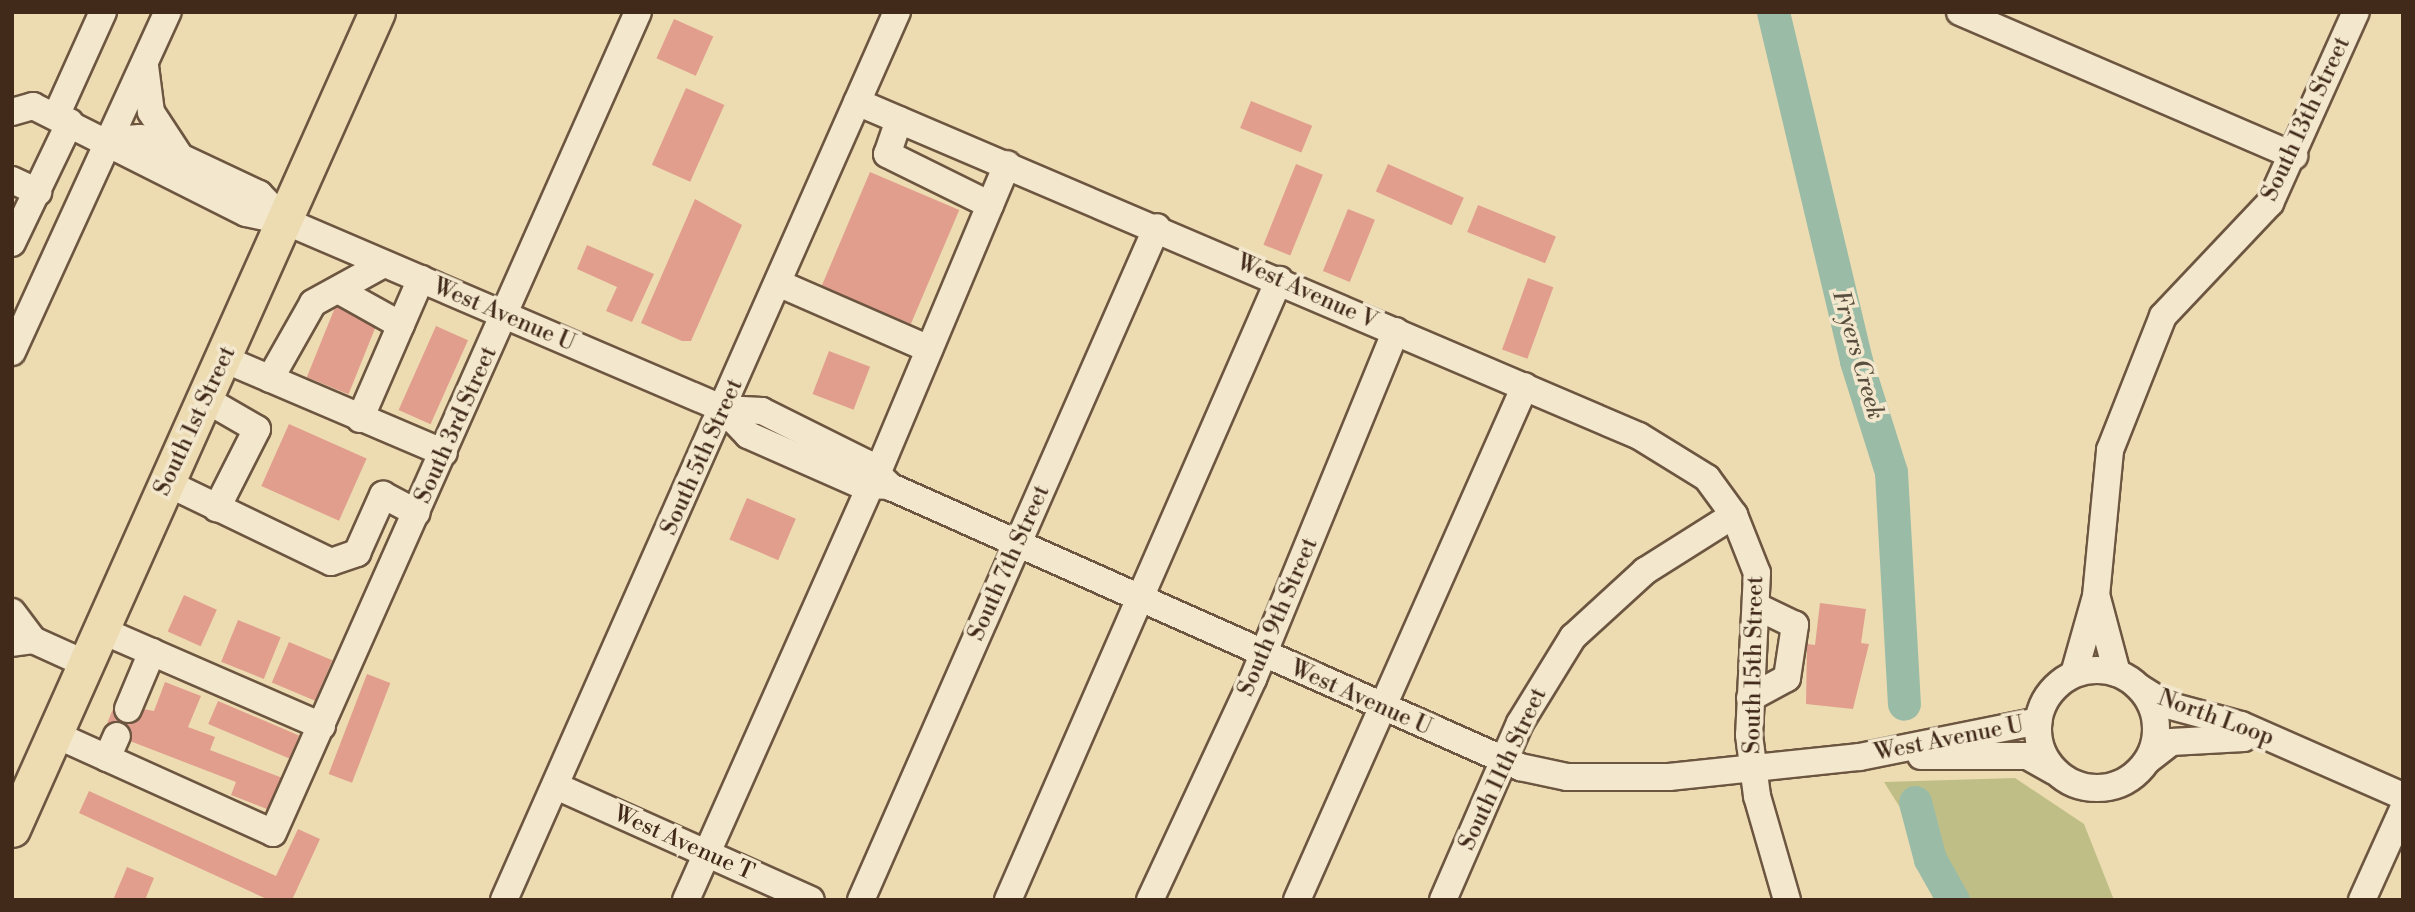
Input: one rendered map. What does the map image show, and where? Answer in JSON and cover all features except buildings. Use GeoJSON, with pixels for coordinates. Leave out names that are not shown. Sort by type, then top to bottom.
{"type":"FeatureCollection","features":[{"type":"Feature","properties":{"kind":"main road","name":"South 1st Street"},"geometry":{"type":"LineString","coordinates":[[12,829],[377,12]]}},
{"type":"Feature","properties":{"kind":"street"},"geometry":{"type":"LineString","coordinates":[[12,243],[38,192],[103,12]]}},
{"type":"Feature","properties":{"kind":"street"},"geometry":{"type":"LineString","coordinates":[[12,352],[168,12]]}},
{"type":"Feature","properties":{"kind":"street","name":"South 3rd Street"},"geometry":{"type":"LineString","coordinates":[[54,734],[112,747],[273,833],[638,12]]}},
{"type":"Feature","properties":{"kind":"street","name":"South 5th Street"},"geometry":{"type":"LineString","coordinates":[[505,900],[897,12]]}},
{"type":"Feature","properties":{"kind":"street"},"geometry":{"type":"LineString","coordinates":[[1960,12],[2294,156]]}},
{"type":"Feature","properties":{"kind":"street","name":"South 13th Street"},"geometry":{"type":"LineString","coordinates":[[2074,674],[2096,596],[2110,450],[2163,316],[2270,203],[2294,156],[2356,12]]}},
{"type":"Feature","properties":{"kind":"street"},"geometry":{"type":"LineString","coordinates":[[145,65],[151,111],[180,156]]}},
{"type":"Feature","properties":{"kind":"street","name":"West Avenue V"},"geometry":{"type":"LineString","coordinates":[[857,102],[1157,227],[1525,386],[1684,460],[1734,515]]}},
{"type":"Feature","properties":{"kind":"street"},"geometry":{"type":"LineString","coordinates":[[12,112],[33,106],[111,140],[136,161],[246,213],[285,221]]}},
{"type":"Feature","properties":{"kind":"street"},"geometry":{"type":"LineString","coordinates":[[899,120],[887,154],[990,205]]}},
{"type":"Feature","properties":{"kind":"street"},"geometry":{"type":"LineString","coordinates":[[111,140],[141,138],[180,156],[259,194],[285,221]]}},
{"type":"Feature","properties":{"kind":"street"},"geometry":{"type":"LineString","coordinates":[[686,900],[879,482],[929,349],[1007,164]]}},
{"type":"Feature","properties":{"kind":"street"},"geometry":{"type":"LineString","coordinates":[[12,180],[38,192]]}},
{"type":"Feature","properties":{"kind":"street","name":"West Avenue U"},"geometry":{"type":"LineString","coordinates":[[285,221],[723,410],[762,411],[879,482],[1504,761],[1567,777],[1615,779],[1753,769],[1860,757],[2038,721]]}},
{"type":"Feature","properties":{"kind":"street","name":"South 7th Street"},"geometry":{"type":"LineString","coordinates":[[861,900],[1157,227]]}},
{"type":"Feature","properties":{"kind":"street"},"geometry":{"type":"LineString","coordinates":[[270,379],[313,303],[384,264]]}},
{"type":"Feature","properties":{"kind":"street"},"geometry":{"type":"LineString","coordinates":[[360,419],[421,279]]}},
{"type":"Feature","properties":{"kind":"street"},"geometry":{"type":"LineString","coordinates":[[1008,900],[1279,280]]}},
{"type":"Feature","properties":{"kind":"street"},"geometry":{"type":"LineString","coordinates":[[778,283],[929,349]]}},
{"type":"Feature","properties":{"kind":"street"},"geometry":{"type":"LineString","coordinates":[[338,290],[401,325]]}},
{"type":"Feature","properties":{"kind":"street","name":"South 9th Street"},"geometry":{"type":"LineString","coordinates":[[1150,900],[1263,654],[1396,331]]}},
{"type":"Feature","properties":{"kind":"street"},"geometry":{"type":"LineString","coordinates":[[224,359],[444,453]]}},
{"type":"Feature","properties":{"kind":"street"},"geometry":{"type":"LineString","coordinates":[[1297,900],[1525,386]]}},
{"type":"Feature","properties":{"kind":"street"},"geometry":{"type":"LineString","coordinates":[[205,399],[257,429],[217,508]]}},
{"type":"Feature","properties":{"kind":"street"},"geometry":{"type":"LineString","coordinates":[[167,482],[331,562],[357,553],[383,495],[417,513]]}},
{"type":"Feature","properties":{"kind":"street","name":"South 15th Street"},"geometry":{"type":"LineString","coordinates":[[1734,515],[1757,573],[1758,607],[1750,698],[1753,769],[1786,899]]}},
{"type":"Feature","properties":{"kind":"street","name":"South 11th Street"},"geometry":{"type":"LineString","coordinates":[[1443,900],[1531,699],[1573,637],[1644,571],[1734,515]]}},
{"type":"Feature","properties":{"kind":"street","name":"South 13th Street"},"geometry":{"type":"LineString","coordinates":[[2096,596],[2117,673]]}},
{"type":"Feature","properties":{"kind":"street"},"geometry":{"type":"LineString","coordinates":[[1750,698],[1787,678],[1795,625],[1758,607]]}},
{"type":"Feature","properties":{"kind":"street"},"geometry":{"type":"LineString","coordinates":[[12,612],[23,641],[86,663]]}},
{"type":"Feature","properties":{"kind":"street"},"geometry":{"type":"LineString","coordinates":[[101,630],[322,726]]}},
{"type":"Feature","properties":{"kind":"street"},"geometry":{"type":"LineString","coordinates":[[128,709],[152,652]]}},
{"type":"Feature","properties":{"kind":"street"},"geometry":{"type":"LineString","coordinates":[[2117,673],[2139,688],[2155,722],[2148,760],[2126,781],[2104,788],[2081,786],[2054,771],[2042,753],[2038,721],[2050,693],[2074,674],[2117,673]]}},
{"type":"Feature","properties":{"kind":"street","name":"North Loop"},"geometry":{"type":"LineString","coordinates":[[2139,688],[2167,705],[2294,747],[2403,796]]}},
{"type":"Feature","properties":{"kind":"street","name":"North Loop"},"geometry":{"type":"LineString","coordinates":[[2148,760],[2171,742],[2211,735],[2294,747]]}},
{"type":"Feature","properties":{"kind":"street","name":"West Avenue U"},"geometry":{"type":"LineString","coordinates":[[1860,757],[2027,756],[2054,771]]}},
{"type":"Feature","properties":{"kind":"street","name":"West Avenue T"},"geometry":{"type":"LineString","coordinates":[[556,786],[811,900]]}},
{"type":"Feature","properties":{"kind":"street"},"geometry":{"type":"LineString","coordinates":[[2362,900],[2393,855],[2403,809]]}},
{"type":"Feature","properties":{"kind":"shaded area"},"geometry":{"type":"Polygon","coordinates":[[[2015,778],[2084,824],[2114,900],[1958,900],[1884,782],[2015,778]]]}},
{"type":"Feature","properties":{"kind":"waterway","name":"Fryers Creek"},"geometry":{"type":"LineString","coordinates":[[1773,12],[1856,361],[1891,472],[1904,704]]}},
{"type":"Feature","properties":{"kind":"waterway","name":"Fryers Creek"},"geometry":{"type":"LineString","coordinates":[[1915,802],[1930,859],[1953,900]]}}]}
